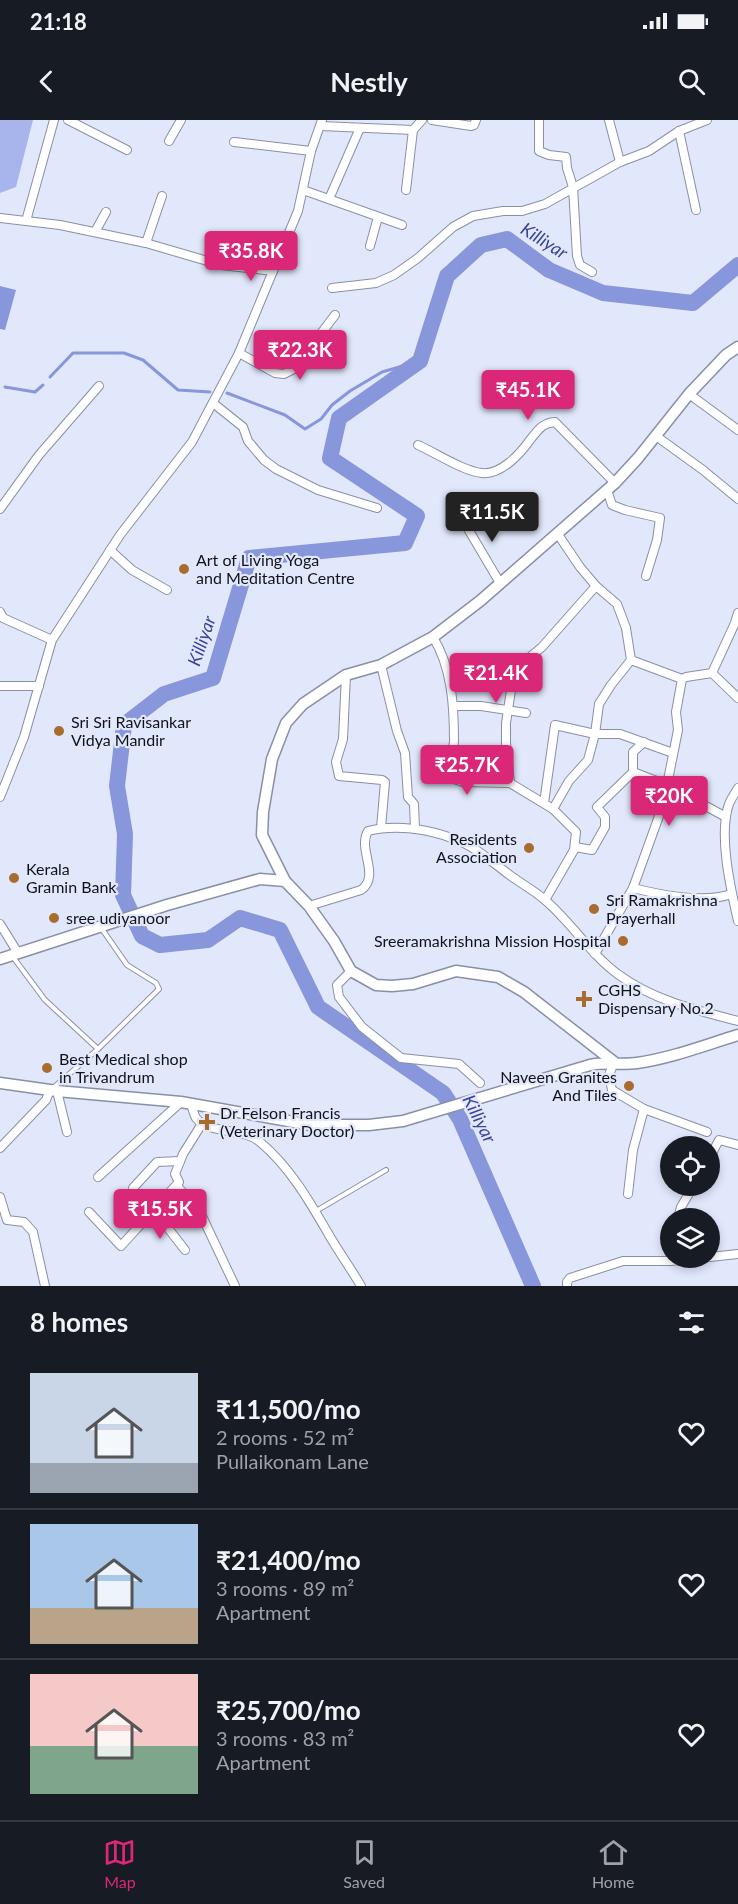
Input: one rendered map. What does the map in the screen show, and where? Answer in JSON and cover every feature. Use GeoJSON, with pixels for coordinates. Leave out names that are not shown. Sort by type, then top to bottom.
{"type":"FeatureCollection","features":[{"type":"Feature","properties":{"kind":"main road"},"geometry":{"type":"LineString","coordinates":[[614,1062],[534,999],[498,977],[476,972],[456,971],[412,984],[392,986],[376,985],[351,971],[309,906],[285,881],[262,835],[263,812],[272,759],[286,723],[303,704],[346,675],[381,665],[433,637],[480,601],[611,486],[656,436],[689,394],[726,355],[738,347]]}},
{"type":"Feature","properties":{"kind":"main road"},"geometry":{"type":"LineString","coordinates":[[0,959],[167,905],[261,879],[285,881]]}},
{"type":"Feature","properties":{"kind":"main road"},"geometry":{"type":"LineString","coordinates":[[0,1083],[53,1091],[186,1104],[310,1125],[369,1125],[403,1121],[590,1065],[614,1062],[635,1063],[670,1056],[738,1035]]}},
{"type":"Feature","properties":{"kind":"street"},"geometry":{"type":"LineString","coordinates":[[26,221],[54,120]]}},
{"type":"Feature","properties":{"kind":"street"},"geometry":{"type":"LineString","coordinates":[[68,120],[127,150]]}},
{"type":"Feature","properties":{"kind":"street"},"geometry":{"type":"LineString","coordinates":[[169,141],[181,120]]}},
{"type":"Feature","properties":{"kind":"street"},"geometry":{"type":"LineString","coordinates":[[406,190],[413,130],[422,120]]}},
{"type":"Feature","properties":{"kind":"street"},"geometry":{"type":"LineString","coordinates":[[432,120],[471,126],[476,120]]}},
{"type":"Feature","properties":{"kind":"street"},"geometry":{"type":"LineString","coordinates":[[539,120],[538,151],[566,157],[573,187],[580,265],[592,272]]}},
{"type":"Feature","properties":{"kind":"street"},"geometry":{"type":"LineString","coordinates":[[609,120],[621,162]]}},
{"type":"Feature","properties":{"kind":"street"},"geometry":{"type":"LineString","coordinates":[[332,288],[376,283],[394,275],[418,258],[453,227],[473,216],[503,211],[522,211],[545,204],[621,162],[649,152],[679,131],[707,120]]}},
{"type":"Feature","properties":{"kind":"street"},"geometry":{"type":"LineString","coordinates":[[0,797],[24,737],[52,640],[110,550],[192,442],[239,353],[298,211],[311,150],[322,123],[360,128],[413,130]]}},
{"type":"Feature","properties":{"kind":"street"},"geometry":{"type":"LineString","coordinates":[[329,199],[360,128]]}},
{"type":"Feature","properties":{"kind":"street"},"geometry":{"type":"LineString","coordinates":[[679,131],[696,210]]}},
{"type":"Feature","properties":{"kind":"street"},"geometry":{"type":"LineString","coordinates":[[234,142],[311,150]]}},
{"type":"Feature","properties":{"kind":"street"},"geometry":{"type":"LineString","coordinates":[[303,190],[402,225]]}},
{"type":"Feature","properties":{"kind":"street"},"geometry":{"type":"LineString","coordinates":[[146,243],[162,196]]}},
{"type":"Feature","properties":{"kind":"street"},"geometry":{"type":"LineString","coordinates":[[95,232],[106,212]]}},
{"type":"Feature","properties":{"kind":"street"},"geometry":{"type":"LineString","coordinates":[[370,246],[378,217]]}},
{"type":"Feature","properties":{"kind":"street"},"geometry":{"type":"LineString","coordinates":[[0,218],[60,225],[146,243],[221,265],[273,271]]}},
{"type":"Feature","properties":{"kind":"street"},"geometry":{"type":"LineString","coordinates":[[239,353],[275,373],[284,374],[294,369],[335,315]]}},
{"type":"Feature","properties":{"kind":"street"},"geometry":{"type":"LineString","coordinates":[[0,509],[39,455],[99,386]]}},
{"type":"Feature","properties":{"kind":"street"},"geometry":{"type":"LineString","coordinates":[[689,394],[738,430]]}},
{"type":"Feature","properties":{"kind":"street"},"geometry":{"type":"LineString","coordinates":[[213,403],[243,427],[248,441],[264,460],[276,469],[318,490],[377,508]]}},
{"type":"Feature","properties":{"kind":"street"},"geometry":{"type":"LineString","coordinates":[[418,445],[483,473],[505,465],[522,451],[542,425],[555,422],[611,486],[612,505],[660,518],[657,540],[646,576]]}},
{"type":"Feature","properties":{"kind":"street"},"geometry":{"type":"LineString","coordinates":[[656,436],[738,499]]}},
{"type":"Feature","properties":{"kind":"street"},"geometry":{"type":"LineString","coordinates":[[461,517],[500,583]]}},
{"type":"Feature","properties":{"kind":"street"},"geometry":{"type":"LineString","coordinates":[[553,809],[569,781],[588,760],[595,734],[599,704],[631,660],[626,628],[617,604],[596,586],[557,533]]}},
{"type":"Feature","properties":{"kind":"street"},"geometry":{"type":"LineString","coordinates":[[110,550],[132,570],[167,590]]}},
{"type":"Feature","properties":{"kind":"street"},"geometry":{"type":"LineString","coordinates":[[510,783],[506,743],[513,677],[518,668],[542,647],[596,586]]}},
{"type":"Feature","properties":{"kind":"street"},"geometry":{"type":"LineString","coordinates":[[712,673],[738,613]]}},
{"type":"Feature","properties":{"kind":"street"},"geometry":{"type":"LineString","coordinates":[[1,618],[52,640]]}},
{"type":"Feature","properties":{"kind":"street"},"geometry":{"type":"LineString","coordinates":[[433,637],[445,661],[453,706],[452,769],[454,778],[464,782],[510,783],[553,809],[576,832],[575,847],[545,900]]}},
{"type":"Feature","properties":{"kind":"street"},"geometry":{"type":"LineString","coordinates":[[631,660],[682,679],[712,673]]}},
{"type":"Feature","properties":{"kind":"street"},"geometry":{"type":"LineString","coordinates":[[381,665],[397,731],[405,753],[408,797],[414,804],[416,829]]}},
{"type":"Feature","properties":{"kind":"street"},"geometry":{"type":"LineString","coordinates":[[712,673],[738,698]]}},
{"type":"Feature","properties":{"kind":"street"},"geometry":{"type":"LineString","coordinates":[[346,675],[343,740],[336,762],[339,776],[385,782],[381,828]]}},
{"type":"Feature","properties":{"kind":"street"},"geometry":{"type":"LineString","coordinates":[[595,954],[633,888],[663,805],[678,730],[676,712],[682,679]]}},
{"type":"Feature","properties":{"kind":"street"},"geometry":{"type":"LineString","coordinates":[[0,686],[39,686]]}},
{"type":"Feature","properties":{"kind":"street"},"geometry":{"type":"LineString","coordinates":[[453,706],[481,706],[526,713]]}},
{"type":"Feature","properties":{"kind":"street"},"geometry":{"type":"LineString","coordinates":[[544,803],[555,725],[595,734],[620,734],[673,753]]}},
{"type":"Feature","properties":{"kind":"street"},"geometry":{"type":"LineString","coordinates":[[575,847],[592,850],[605,827],[605,817],[597,807],[633,772],[633,752],[644,742]]}},
{"type":"Feature","properties":{"kind":"street"},"geometry":{"type":"LineString","coordinates":[[633,772],[667,785],[726,817]]}},
{"type":"Feature","properties":{"kind":"street"},"geometry":{"type":"LineString","coordinates":[[738,788],[729,805],[726,817],[727,860],[731,894],[738,921]]}},
{"type":"Feature","properties":{"kind":"street"},"geometry":{"type":"LineString","coordinates":[[309,906],[362,890],[368,886],[370,878],[365,846],[368,831],[381,828],[416,829],[455,839],[475,850],[545,900],[595,954],[619,975],[657,998],[738,1021]]}},
{"type":"Feature","properties":{"kind":"street"},"geometry":{"type":"LineString","coordinates":[[633,888],[701,898],[719,898],[731,894]]}},
{"type":"Feature","properties":{"kind":"street"},"geometry":{"type":"LineString","coordinates":[[0,924],[15,954]]}},
{"type":"Feature","properties":{"kind":"street"},"geometry":{"type":"LineString","coordinates":[[351,971],[338,985],[339,997],[362,1028],[401,1058],[459,1064],[480,1083]]}},
{"type":"Feature","properties":{"kind":"street"},"geometry":{"type":"LineString","coordinates":[[614,1062],[609,1075],[612,1090],[644,1109],[707,1132]]}},
{"type":"Feature","properties":{"kind":"street"},"geometry":{"type":"LineString","coordinates":[[53,1091],[67,1132]]}},
{"type":"Feature","properties":{"kind":"street"},"geometry":{"type":"LineString","coordinates":[[0,1148],[53,1091]]}},
{"type":"Feature","properties":{"kind":"street"},"geometry":{"type":"LineString","coordinates":[[98,1177],[186,1104],[196,1118],[213,1128],[247,1134],[269,1149],[295,1180],[316,1211],[359,1285]]}},
{"type":"Feature","properties":{"kind":"street"},"geometry":{"type":"LineString","coordinates":[[628,1194],[633,1150],[644,1109]]}},
{"type":"Feature","properties":{"kind":"street"},"geometry":{"type":"LineString","coordinates":[[89,1212],[121,1246],[177,1186],[180,1180],[175,1174],[180,1161],[202,1122]]}},
{"type":"Feature","properties":{"kind":"street"},"geometry":{"type":"LineString","coordinates":[[720,1140],[738,1145]]}},
{"type":"Feature","properties":{"kind":"street"},"geometry":{"type":"LineString","coordinates":[[134,1188],[157,1162],[180,1161]]}},
{"type":"Feature","properties":{"kind":"street"},"geometry":{"type":"LineString","coordinates":[[177,1186],[200,1212],[235,1286]]}},
{"type":"Feature","properties":{"kind":"street"},"geometry":{"type":"LineString","coordinates":[[0,1197],[7,1220],[21,1220],[33,1232],[45,1286]]}},
{"type":"Feature","properties":{"kind":"street"},"geometry":{"type":"LineString","coordinates":[[152,1214],[164,1223],[185,1250]]}},
{"type":"Feature","properties":{"kind":"street"},"geometry":{"type":"LineString","coordinates":[[720,1256],[738,1254]]}},
{"type":"Feature","properties":{"kind":"street"},"geometry":{"type":"LineString","coordinates":[[567,1286],[570,1278],[623,1261],[660,1259]]}},
{"type":"Feature","properties":{"kind":"lane"},"geometry":{"type":"LineString","coordinates":[[53,1091],[159,989],[156,983],[127,965],[103,925]]}},
{"type":"Feature","properties":{"kind":"lane"},"geometry":{"type":"LineString","coordinates":[[15,954],[45,1000],[98,1049]]}},
{"type":"Feature","properties":{"kind":"lane"},"geometry":{"type":"LineString","coordinates":[[316,1211],[386,1170]]}},
{"type":"Feature","properties":{"kind":"shaded area"},"geometry":{"type":"Polygon","coordinates":[[[0,120],[33,120],[16,187],[0,193],[0,120]]]}},
{"type":"Feature","properties":{"kind":"shaded area"},"geometry":{"type":"Polygon","coordinates":[[[0,286],[16,290],[5,330],[0,329],[0,286]]]}},
{"type":"Feature","properties":{"kind":"waterway","name":"Killiyar"},"geometry":{"type":"LineString","coordinates":[[533,1286],[460,1119],[443,1093],[318,1007],[280,930],[240,918],[208,940],[160,945],[142,936],[123,895],[125,834],[117,786],[124,725],[164,694],[213,678],[249,558],[405,543],[417,516],[330,458],[339,418],[420,361],[447,276],[481,245],[507,239],[549,270],[603,293],[693,303],[738,265]]}},
{"type":"Feature","properties":{"kind":"waterway"},"geometry":{"type":"LineString","coordinates":[[50,377],[73,353],[124,353],[143,360],[178,390],[210,392]]}},
{"type":"Feature","properties":{"kind":"waterway"},"geometry":{"type":"LineString","coordinates":[[227,393],[285,415],[305,429],[321,419],[332,405],[350,391],[382,372],[420,361]]}},
{"type":"Feature","properties":{"kind":"waterway"},"geometry":{"type":"LineString","coordinates":[[5,387],[35,392],[43,385]]}},
{"type":"Feature","properties":{"kind":"place","name":"Art of Living Yoga and Meditation Centre"},"geometry":{"type":"Point","coordinates":[184,569]}},
{"type":"Feature","properties":{"kind":"place","name":"Sri Sri Ravisankar Vidya Mandir"},"geometry":{"type":"Point","coordinates":[59,731]}},
{"type":"Feature","properties":{"kind":"place","name":"Residents Association"},"geometry":{"type":"Point","coordinates":[529,848]}},
{"type":"Feature","properties":{"kind":"place","name":"Kerala Gramin Bank"},"geometry":{"type":"Point","coordinates":[14,878]}},
{"type":"Feature","properties":{"kind":"place","name":"Sri Ramakrishna Prayerhall"},"geometry":{"type":"Point","coordinates":[594,909]}},
{"type":"Feature","properties":{"kind":"place","name":"sree udiyanoor"},"geometry":{"type":"Point","coordinates":[54,918]}},
{"type":"Feature","properties":{"kind":"place","name":"Sreeramakrishna Mission Hospital"},"geometry":{"type":"Point","coordinates":[623,941]}},
{"type":"Feature","properties":{"kind":"place","name":"CGHS Dispensary No.2"},"geometry":{"type":"Point","coordinates":[584,999]}},
{"type":"Feature","properties":{"kind":"place","name":"Best Medical shop in Trivandrum"},"geometry":{"type":"Point","coordinates":[47,1068]}},
{"type":"Feature","properties":{"kind":"place","name":"Naveen Granites And Tiles"},"geometry":{"type":"Point","coordinates":[629,1086]}},
{"type":"Feature","properties":{"kind":"place","name":"Dr Felson Francis (Veterinary Doctor)"},"geometry":{"type":"Point","coordinates":[207,1122]}}]}
